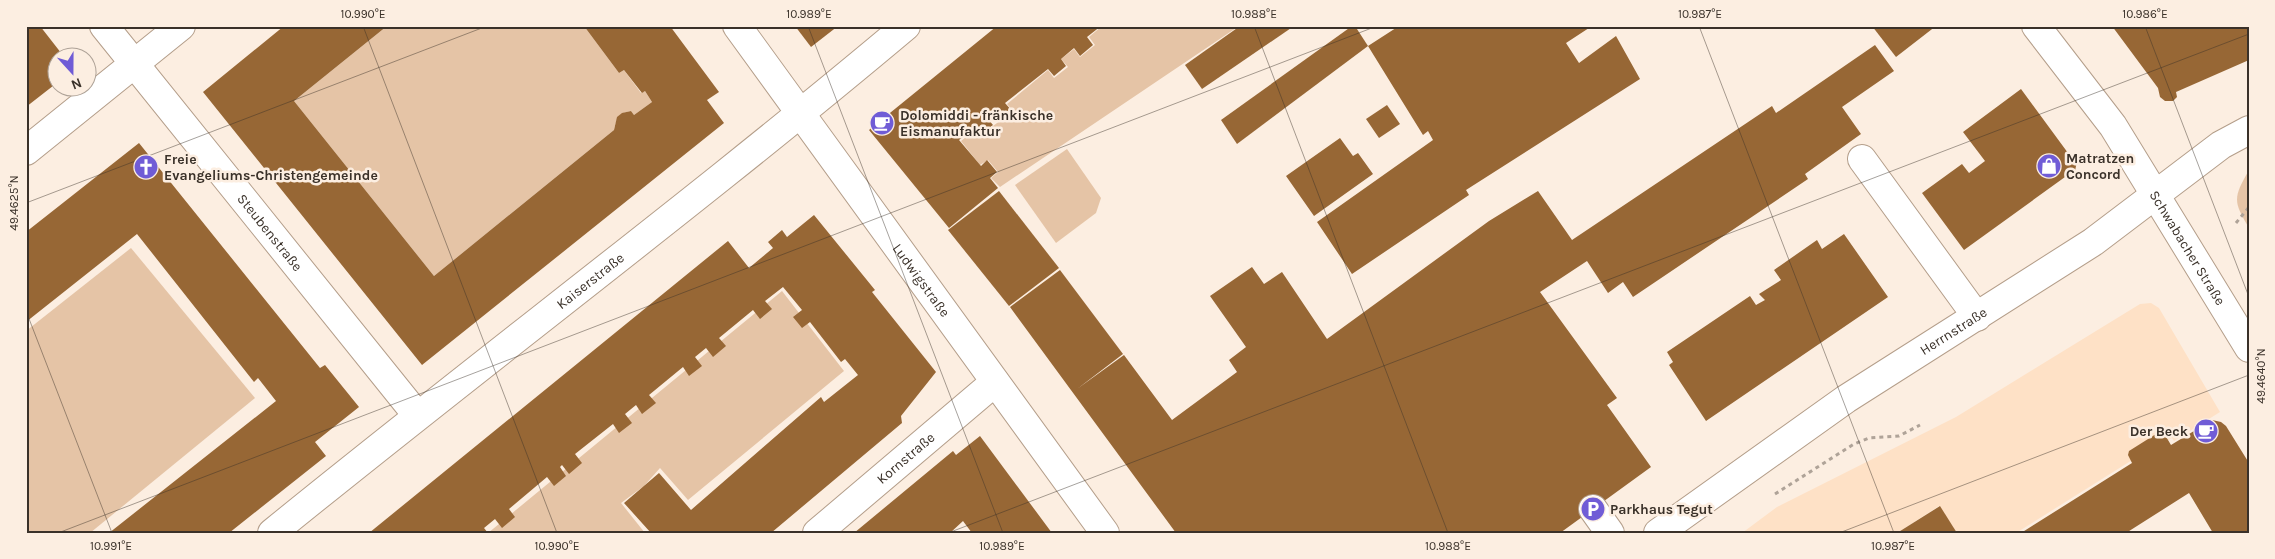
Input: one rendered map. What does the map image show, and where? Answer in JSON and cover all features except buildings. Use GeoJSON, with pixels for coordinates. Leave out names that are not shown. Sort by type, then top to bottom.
{"type":"FeatureCollection","features":[{"type":"Feature","properties":{"kind":"street","name":"Steubenstraße"},"geometry":{"type":"LineString","coordinates":[[104,26],[417,416]]}},
{"type":"Feature","properties":{"kind":"street"},"geometry":{"type":"LineString","coordinates":[[26,151],[181,26]]}},
{"type":"Feature","properties":{"kind":"street","name":"Ludwigstraße"},"geometry":{"type":"LineString","coordinates":[[738,26],[1105,533]]}},
{"type":"Feature","properties":{"kind":"street","name":"Kaiserstraße"},"geometry":{"type":"LineString","coordinates":[[272,533],[417,416],[802,114],[906,26]]}},
{"type":"Feature","properties":{"kind":"street","name":"Schwabacher Straße"},"geometry":{"type":"LineString","coordinates":[[2036,26],[2114,126],[2249,348]]}},
{"type":"Feature","properties":{"kind":"street","name":"Herrnstraße"},"geometry":{"type":"LineString","coordinates":[[1658,533],[1846,400],[2093,242],[2221,145],[2249,130]]}},
{"type":"Feature","properties":{"kind":"street"},"geometry":{"type":"LineString","coordinates":[[1862,160],[1977,317]]}},
{"type":"Feature","properties":{"kind":"street","name":"Kornstraße"},"geometry":{"type":"LineString","coordinates":[[816,533],[995,382]]}},
{"type":"Feature","properties":{"kind":"street"},"geometry":{"type":"LineString","coordinates":[[1593,509],[1610,533]]}},
{"type":"Feature","properties":{"kind":"path"},"geometry":{"type":"LineString","coordinates":[[2236,223],[2249,207]]}},
{"type":"Feature","properties":{"kind":"path"},"geometry":{"type":"LineString","coordinates":[[1771,497],[1854,444],[1868,438],[1898,436],[1920,425]]}},
{"type":"Feature","properties":{"kind":"shaded area"},"geometry":{"type":"Polygon","coordinates":[[[387,26],[584,26],[619,73],[624,70],[641,93],[645,91],[652,102],[634,115],[631,111],[621,115],[617,119],[614,130],[434,276],[294,101],[387,26]]]}},
{"type":"Feature","properties":{"kind":"shaded area"},"geometry":{"type":"Polygon","coordinates":[[[1102,26],[1239,26],[1000,187],[991,178],[998,172],[988,160],[980,165],[961,141],[976,129],[981,135],[1013,111],[1007,104],[1048,70],[1054,78],[1068,67],[1061,59],[1074,49],[1080,57],[1095,45],[1089,37],[1102,26]]]}},
{"type":"Feature","properties":{"kind":"shaded area"},"geometry":{"type":"Polygon","coordinates":[[[1067,149],[1101,198],[1096,213],[1056,243],[1015,185],[1067,149]]]}},
{"type":"Feature","properties":{"kind":"shaded area"},"geometry":{"type":"Polygon","coordinates":[[[2249,170],[2249,228],[2240,211],[2237,199],[2240,187],[2249,170]]]}},
{"type":"Feature","properties":{"kind":"shaded area"},"geometry":{"type":"Polygon","coordinates":[[[131,248],[255,398],[90,533],[26,533],[26,331],[131,248]]]}},
{"type":"Feature","properties":{"kind":"shaded area"},"geometry":{"type":"Polygon","coordinates":[[[782,291],[844,371],[688,500],[660,468],[644,486],[621,503],[645,533],[488,533],[782,291]]]}},
{"type":"Feature","properties":{"kind":"shaded area"},"geometry":{"type":"Polygon","coordinates":[[[2151,303],[2159,308],[2220,412],[2174,441],[2172,438],[2129,462],[2016,533],[1957,533],[1939,506],[1897,533],[1742,533],[1777,507],[1956,417],[2140,304],[2151,303]]]}},
{"type":"Feature","properties":{"kind":"place","name":"Dolomiddi - fränkische Eismanufaktur"},"geometry":{"type":"Point","coordinates":[882,123]}},
{"type":"Feature","properties":{"kind":"place","name":"Matratzen Concord"},"geometry":{"type":"Point","coordinates":[2049,166]}},
{"type":"Feature","properties":{"kind":"place","name":"Freie Evangeliums-Christengemeinde"},"geometry":{"type":"Point","coordinates":[146,167]}},
{"type":"Feature","properties":{"kind":"place","name":"Der Beck"},"geometry":{"type":"Point","coordinates":[2206,431]}},
{"type":"Feature","properties":{"kind":"place","name":"Parkhaus Tegut"},"geometry":{"type":"Point","coordinates":[1593,509]}}]}
